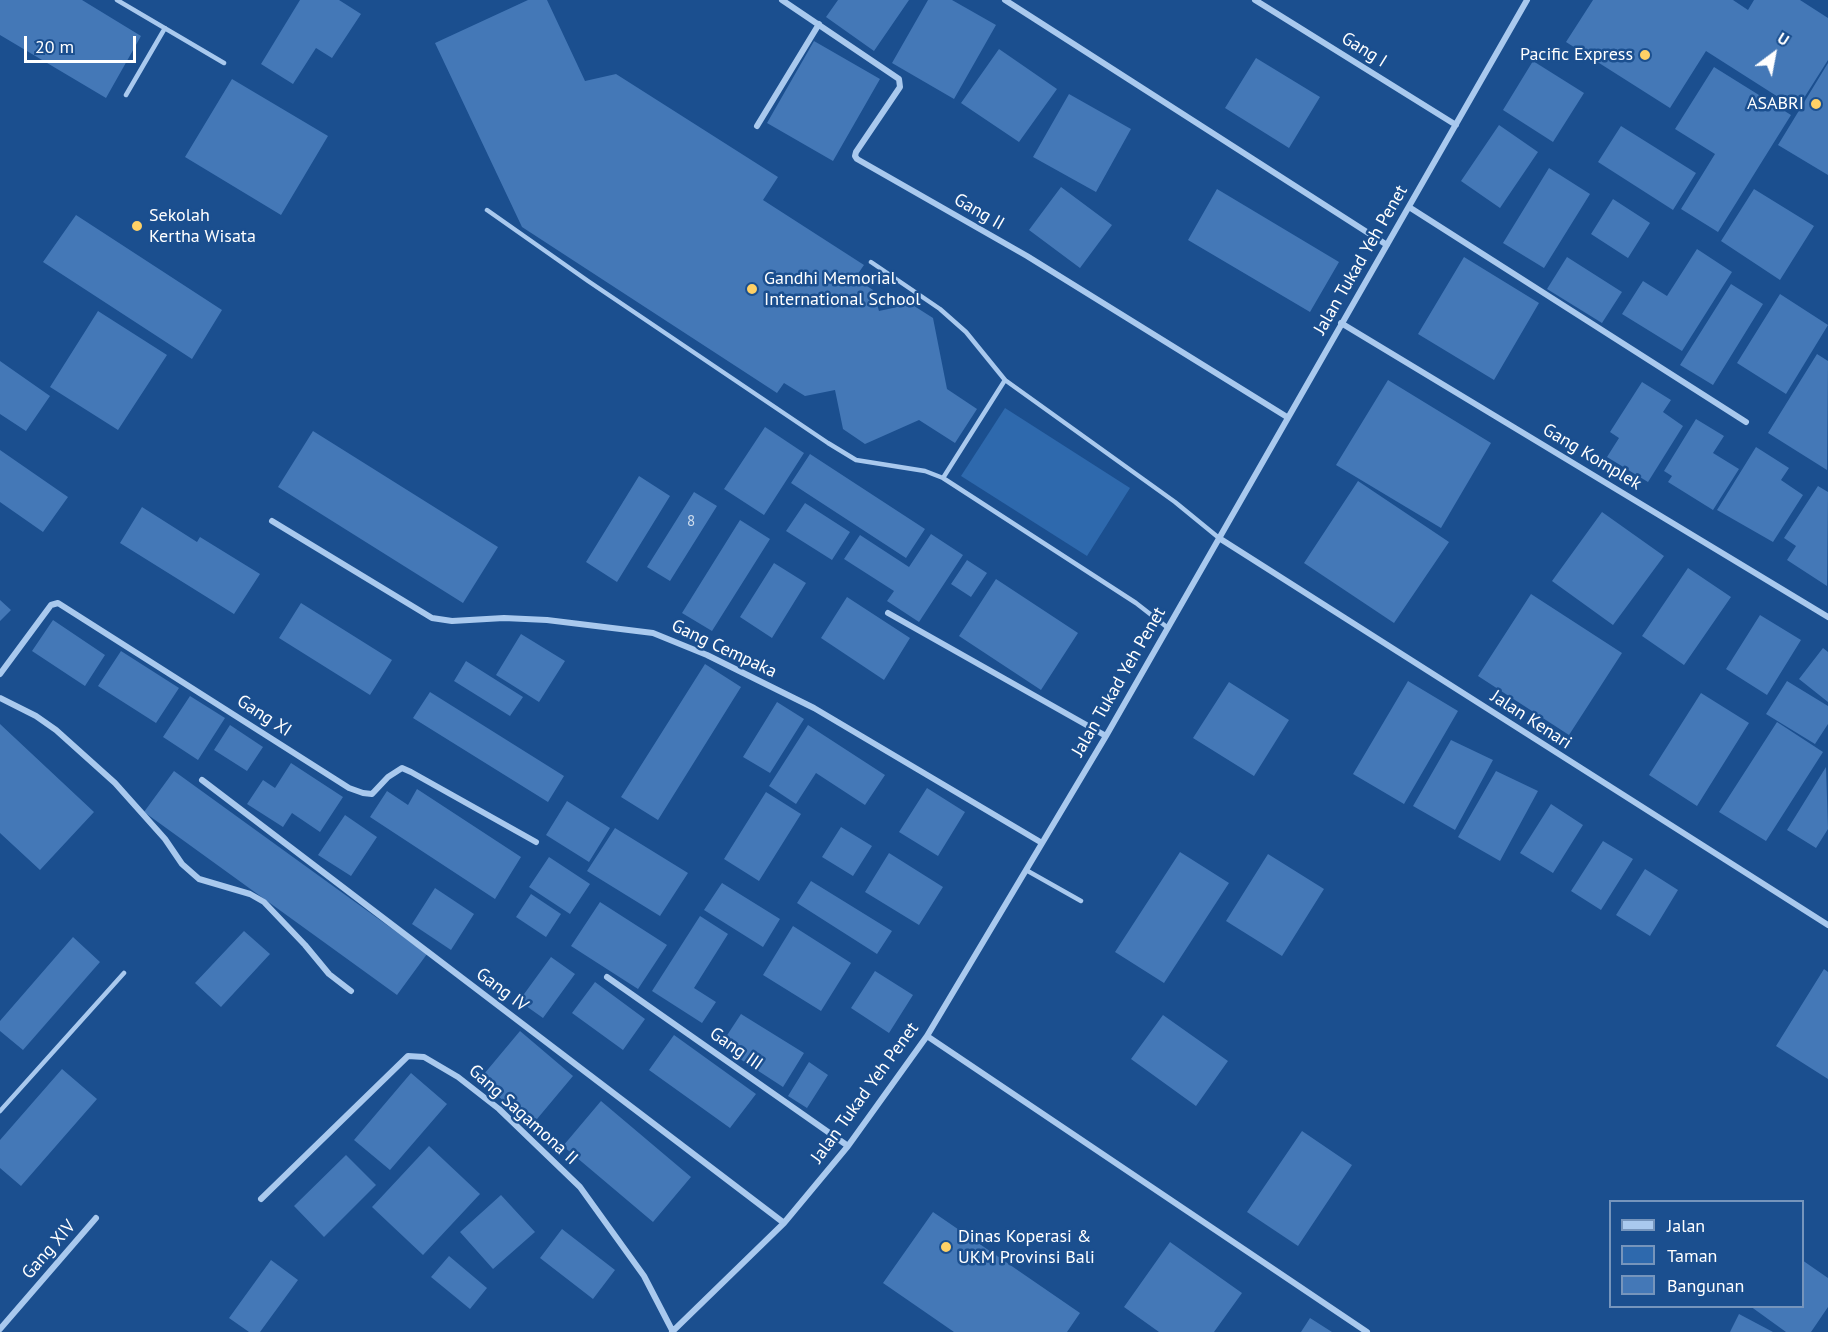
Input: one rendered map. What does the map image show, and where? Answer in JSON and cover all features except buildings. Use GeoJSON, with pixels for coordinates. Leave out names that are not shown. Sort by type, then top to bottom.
{"type":"FeatureCollection","features":[{"type":"Feature","properties":{"kind":"street","name":"Gang II"},"geometry":{"type":"LineString","coordinates":[[782,0],[899,79],[900,87],[856,152],[857,159],[1027,256],[1287,417]]}},
{"type":"Feature","properties":{"kind":"street"},"geometry":{"type":"LineString","coordinates":[[1005,0],[1388,246]]}},
{"type":"Feature","properties":{"kind":"street","name":"Gang I"},"geometry":{"type":"LineString","coordinates":[[1255,0],[1456,125]]}},
{"type":"Feature","properties":{"kind":"street","name":"Jalan Tukad Yeh Penet"},"geometry":{"type":"LineString","coordinates":[[673,1332],[784,1223],[848,1146],[927,1036],[1106,736],[1527,0]]}},
{"type":"Feature","properties":{"kind":"street"},"geometry":{"type":"LineString","coordinates":[[757,126],[819,24]]}},
{"type":"Feature","properties":{"kind":"street"},"geometry":{"type":"LineString","coordinates":[[1409,207],[1746,422]]}},
{"type":"Feature","properties":{"kind":"street","name":"Gang Komplek"},"geometry":{"type":"LineString","coordinates":[[1341,323],[1828,617]]}},
{"type":"Feature","properties":{"kind":"street","name":"Gang Cempaka"},"geometry":{"type":"LineString","coordinates":[[272,521],[432,618],[452,621],[488,621],[504,618],[653,633],[707,654],[814,708],[1042,843]]}},
{"type":"Feature","properties":{"kind":"street","name":"Jalan Kenari"},"geometry":{"type":"LineString","coordinates":[[1219,538],[1828,925]]}},
{"type":"Feature","properties":{"kind":"street","name":"Gang XI"},"geometry":{"type":"LineString","coordinates":[[0,674],[51,605],[58,603],[349,789],[372,794],[388,777],[402,768],[536,842]]}},
{"type":"Feature","properties":{"kind":"street"},"geometry":{"type":"LineString","coordinates":[[888,613],[1106,736]]}},
{"type":"Feature","properties":{"kind":"street"},"geometry":{"type":"LineString","coordinates":[[0,698],[36,716],[57,730],[115,783],[165,839],[182,864],[199,879],[250,894],[264,903],[329,975],[351,991]]}},
{"type":"Feature","properties":{"kind":"street","name":"Gang IV"},"geometry":{"type":"LineString","coordinates":[[202,780],[784,1223]]}},
{"type":"Feature","properties":{"kind":"street","name":"Gang III"},"geometry":{"type":"LineString","coordinates":[[607,976],[848,1146]]}},
{"type":"Feature","properties":{"kind":"street"},"geometry":{"type":"LineString","coordinates":[[927,1036],[1367,1332]]}},
{"type":"Feature","properties":{"kind":"street","name":"Gang Sagamona II"},"geometry":{"type":"LineString","coordinates":[[261,1199],[408,1056],[424,1057],[458,1077],[499,1110],[580,1187],[644,1276],[673,1332]]}},
{"type":"Feature","properties":{"kind":"street","name":"Gang XIV"},"geometry":{"type":"LineString","coordinates":[[0,1329],[96,1218]]}},
{"type":"Feature","properties":{"kind":"lane"},"geometry":{"type":"LineString","coordinates":[[117,0],[224,63]]}},
{"type":"Feature","properties":{"kind":"lane"},"geometry":{"type":"LineString","coordinates":[[126,95],[165,28]]}},
{"type":"Feature","properties":{"kind":"lane"},"geometry":{"type":"LineString","coordinates":[[487,210],[828,443],[856,460],[926,471],[943,478],[1136,603],[1168,628]]}},
{"type":"Feature","properties":{"kind":"lane"},"geometry":{"type":"LineString","coordinates":[[871,262],[940,309],[966,332],[1005,380],[1175,502],[1219,538]]}},
{"type":"Feature","properties":{"kind":"lane"},"geometry":{"type":"LineString","coordinates":[[943,478],[1005,380]]}},
{"type":"Feature","properties":{"kind":"lane"},"geometry":{"type":"LineString","coordinates":[[1026,870],[1081,901]]}},
{"type":"Feature","properties":{"kind":"lane"},"geometry":{"type":"LineString","coordinates":[[0,1111],[124,973]]}},
{"type":"Feature","properties":{"kind":"green space"},"geometry":{"type":"Polygon","coordinates":[[[1005,408],[1130,488],[1087,556],[961,476],[1005,408]]]}},
{"type":"Feature","properties":{"kind":"place","name":"Pacific Express"},"geometry":{"type":"Point","coordinates":[1645,55]}},
{"type":"Feature","properties":{"kind":"place","name":"ASABRI"},"geometry":{"type":"Point","coordinates":[1816,104]}},
{"type":"Feature","properties":{"kind":"place","name":"Sekolah Kertha Wisata"},"geometry":{"type":"Point","coordinates":[137,226]}},
{"type":"Feature","properties":{"kind":"place","name":"Gandhi Memorial International School"},"geometry":{"type":"Point","coordinates":[752,289]}},
{"type":"Feature","properties":{"kind":"place","name":"Dinas Koperasi & UKM Provinsi Bali"},"geometry":{"type":"Point","coordinates":[946,1247]}}]}
